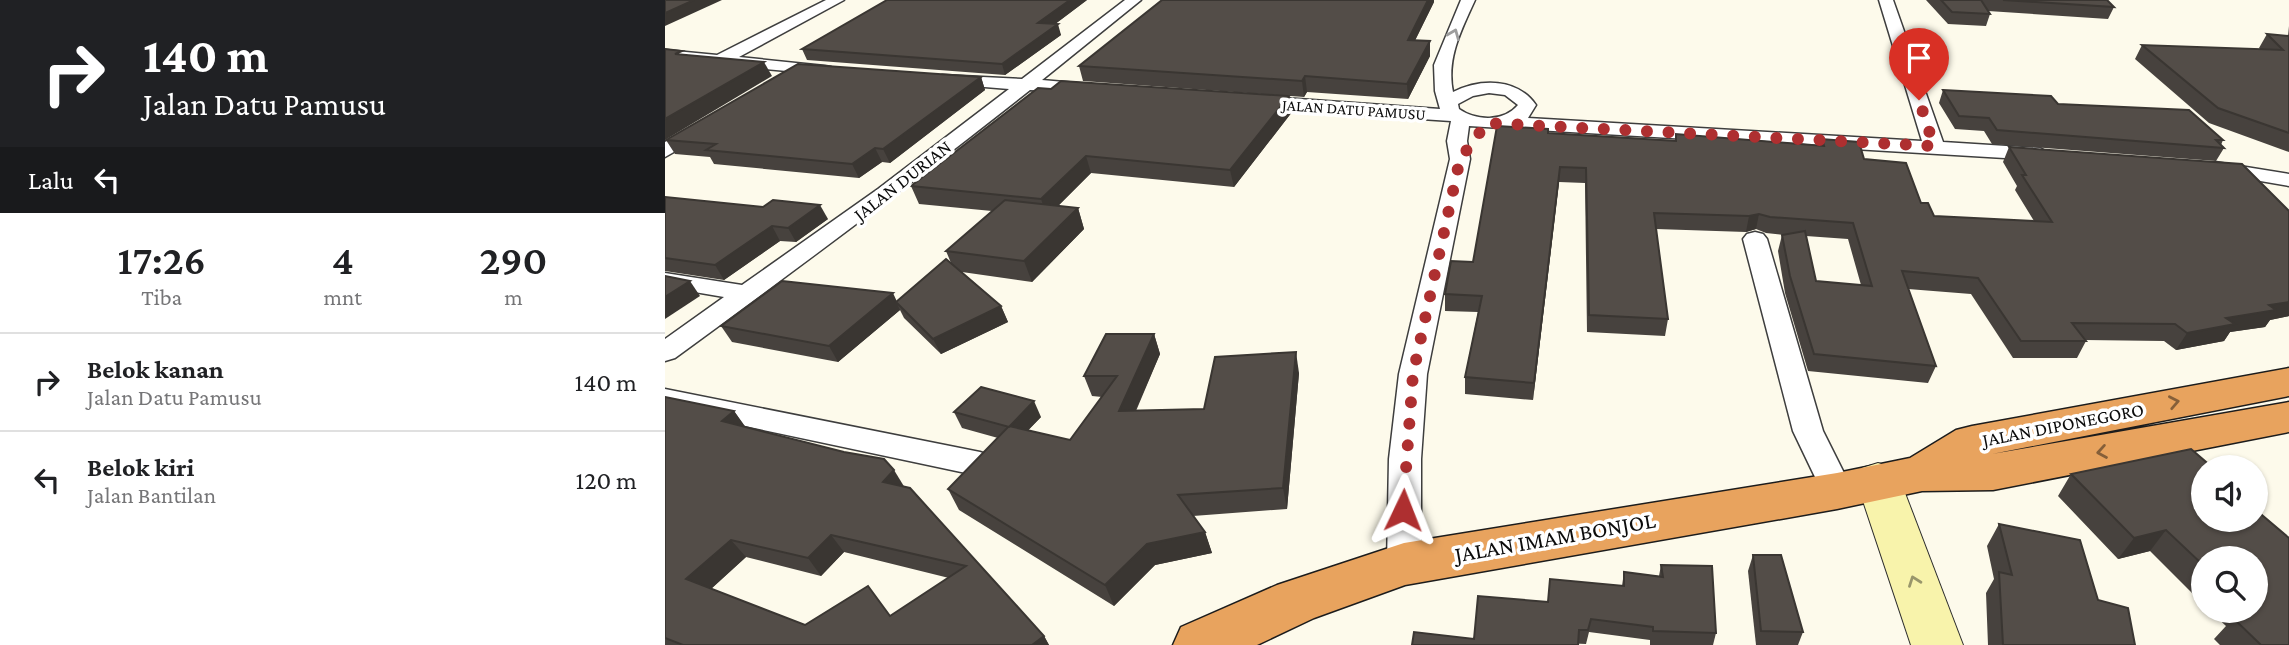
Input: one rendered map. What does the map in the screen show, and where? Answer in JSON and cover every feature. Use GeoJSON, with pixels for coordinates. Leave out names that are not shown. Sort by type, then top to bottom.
{"type":"FeatureCollection","features":[{"type":"Feature","properties":{"kind":"highway","name":"JALAN DIPONEGORO"},"geometry":{"type":"LineString","coordinates":[[1879,481],[1993,472],[2286,413]]}},
{"type":"Feature","properties":{"kind":"highway","name":"JALAN IMAM BONJOL"},"geometry":{"type":"LineString","coordinates":[[1201,645],[1296,601],[1404,564],[1879,481]]}},
{"type":"Feature","properties":{"kind":"street"},"geometry":{"type":"LineString","coordinates":[[722,60],[837,0]]}},
{"type":"Feature","properties":{"kind":"street","name":"JALAN DURIAN"},"geometry":{"type":"LineString","coordinates":[[665,352],[750,294],[886,194],[1133,0]]}},
{"type":"Feature","properties":{"kind":"street"},"geometry":{"type":"LineString","coordinates":[[1454,111],[1440,82],[1468,0]]}},
{"type":"Feature","properties":{"kind":"street"},"geometry":{"type":"LineString","coordinates":[[1886,0],[1934,146]]}},
{"type":"Feature","properties":{"kind":"street"},"geometry":{"type":"LineString","coordinates":[[665,55],[839,72]]}},
{"type":"Feature","properties":{"kind":"street"},"geometry":{"type":"LineString","coordinates":[[1443,68],[1486,88],[1514,93],[1527,105],[1589,129]]}},
{"type":"Feature","properties":{"kind":"street"},"geometry":{"type":"LineString","coordinates":[[778,83],[801,69]]}},
{"type":"Feature","properties":{"kind":"street"},"geometry":{"type":"LineString","coordinates":[[929,78],[1108,91]]}},
{"type":"Feature","properties":{"kind":"street"},"geometry":{"type":"LineString","coordinates":[[1404,564],[1405,459],[1413,374],[1460,159],[1454,111],[1456,95],[1486,88]]}},
{"type":"Feature","properties":{"kind":"street","name":"JALAN DATU PAMUSU"},"geometry":{"type":"LineString","coordinates":[[1238,100],[1383,112],[1454,111],[1495,122]]}},
{"type":"Feature","properties":{"kind":"street"},"geometry":{"type":"LineString","coordinates":[[1460,159],[1495,122],[1517,118],[1525,112],[1527,105]]}},
{"type":"Feature","properties":{"kind":"street"},"geometry":{"type":"LineString","coordinates":[[665,151],[722,117]]}},
{"type":"Feature","properties":{"kind":"street"},"geometry":{"type":"LineString","coordinates":[[1495,122],[1934,146],[2058,156]]}},
{"type":"Feature","properties":{"kind":"street"},"geometry":{"type":"LineString","coordinates":[[2189,165],[2289,180]]}},
{"type":"Feature","properties":{"kind":"street"},"geometry":{"type":"LineString","coordinates":[[1755,239],[1808,431],[1879,481],[1937,645]]}},
{"type":"Feature","properties":{"kind":"street"},"geometry":{"type":"LineString","coordinates":[[665,280],[750,294]]}},
{"type":"Feature","properties":{"kind":"street"},"geometry":{"type":"LineString","coordinates":[[665,399],[980,464]]}},
{"type":"Feature","properties":{"kind":"building"},"geometry":{"type":"Polygon","coordinates":[[[665,0],[694,0],[665,13],[665,0]]]}},
{"type":"Feature","properties":{"kind":"building"},"geometry":{"type":"Polygon","coordinates":[[[887,0],[1070,0],[1038,23],[1058,24],[1002,64],[802,49],[887,0]]]}},
{"type":"Feature","properties":{"kind":"building"},"geometry":{"type":"Polygon","coordinates":[[[1162,0],[1428,0],[1408,40],[1430,41],[1407,84],[1305,76],[1302,81],[1079,66],[1162,0]]]}},
{"type":"Feature","properties":{"kind":"building"},"geometry":{"type":"Polygon","coordinates":[[[1941,0],[1981,0],[1990,14],[1952,12],[1941,0]]]}},
{"type":"Feature","properties":{"kind":"building"},"geometry":{"type":"Polygon","coordinates":[[[2003,0],[2107,0],[2114,7],[2003,0]]]}},
{"type":"Feature","properties":{"kind":"building"},"geometry":{"type":"Polygon","coordinates":[[[2267,34],[2289,36],[2289,133],[2218,108],[2142,45],[2283,50],[2267,34]]]}},
{"type":"Feature","properties":{"kind":"building"},"geometry":{"type":"Polygon","coordinates":[[[665,49],[682,51],[675,54],[764,62],[665,119],[665,49]]]}},
{"type":"Feature","properties":{"kind":"building"},"geometry":{"type":"Polygon","coordinates":[[[798,64],[981,77],[883,149],[875,148],[852,164],[706,150],[716,144],[666,140],[798,64]]]}},
{"type":"Feature","properties":{"kind":"building"},"geometry":{"type":"Polygon","coordinates":[[[1061,81],[1289,96],[1230,170],[1086,156],[1041,199],[911,186],[1038,88],[1051,89],[1061,81]]]}},
{"type":"Feature","properties":{"kind":"building"},"geometry":{"type":"Polygon","coordinates":[[[1943,90],[2051,96],[2058,104],[2189,110],[2223,140],[2216,140],[2224,148],[1997,130],[1989,118],[1959,116],[1943,90]]]}},
{"type":"Feature","properties":{"kind":"building"},"geometry":{"type":"Polygon","coordinates":[[[1497,126],[1548,129],[1548,133],[1676,141],[1676,134],[1824,146],[1822,139],[1859,142],[1864,159],[1906,163],[1921,203],[1928,203],[1934,216],[2052,222],[2022,175],[2026,175],[2009,147],[2242,164],[2289,211],[2289,302],[2269,305],[2276,310],[2226,318],[2235,324],[2187,333],[2175,324],[2072,323],[2086,341],[2021,341],[1978,278],[1902,271],[1936,366],[1814,354],[1790,276],[1782,235],[1805,231],[1816,281],[1872,286],[1853,223],[1759,214],[1654,213],[1668,319],[1589,315],[1586,168],[1560,167],[1534,383],[1465,377],[1482,296],[1445,294],[1451,261],[1473,262],[1497,126]]]}},
{"type":"Feature","properties":{"kind":"building"},"geometry":{"type":"Polygon","coordinates":[[[665,197],[763,207],[773,200],[820,205],[788,228],[772,226],[715,265],[665,258],[665,197]]]}},
{"type":"Feature","properties":{"kind":"building"},"geometry":{"type":"Polygon","coordinates":[[[1005,200],[1078,208],[1024,261],[946,251],[1005,200]]]}},
{"type":"Feature","properties":{"kind":"building"},"geometry":{"type":"Polygon","coordinates":[[[946,259],[1001,306],[933,339],[896,302],[946,259]]]}},
{"type":"Feature","properties":{"kind":"building"},"geometry":{"type":"Polygon","coordinates":[[[665,276],[690,281],[665,297],[665,276]]]}},
{"type":"Feature","properties":{"kind":"building"},"geometry":{"type":"Polygon","coordinates":[[[782,281],[893,293],[829,346],[721,326],[782,281]]]}},
{"type":"Feature","properties":{"kind":"building"},"geometry":{"type":"Polygon","coordinates":[[[1106,334],[1154,334],[1119,411],[1204,409],[1215,357],[1296,352],[1283,488],[1178,495],[1205,532],[1147,544],[1105,585],[948,489],[1009,426],[1070,440],[1117,376],[1084,376],[1106,334]]]}},
{"type":"Feature","properties":{"kind":"building"},"geometry":{"type":"Polygon","coordinates":[[[981,387],[1034,401],[1009,427],[954,412],[981,387]]]}},
{"type":"Feature","properties":{"kind":"building"},"geometry":{"type":"Polygon","coordinates":[[[665,397],[734,411],[722,421],[844,452],[884,459],[894,470],[883,482],[910,488],[1044,636],[1032,645],[683,645],[665,638],[665,397]],[[831,535],[808,558],[731,540],[686,579],[805,625],[868,586],[890,616],[966,566],[831,535]]]}},
{"type":"Feature","properties":{"kind":"building"},"geometry":{"type":"Polygon","coordinates":[[[2191,449],[2198,455],[2191,455],[2191,532],[2268,532],[2268,520],[2289,538],[2289,645],[2261,645],[2238,623],[2268,623],[2268,546],[2191,546],[2191,554],[2166,530],[2134,538],[2071,474],[2191,449]]]}},
{"type":"Feature","properties":{"kind":"building"},"geometry":{"type":"Polygon","coordinates":[[[1999,524],[2080,540],[2098,600],[2128,608],[2135,645],[2003,645],[1999,572],[2012,575],[1999,524]]]}},
{"type":"Feature","properties":{"kind":"building"},"geometry":{"type":"Polygon","coordinates":[[[1753,555],[1781,555],[1803,632],[1761,631],[1753,555]]]}},
{"type":"Feature","properties":{"kind":"building"},"geometry":{"type":"Polygon","coordinates":[[[1661,565],[1712,566],[1716,633],[1653,631],[1653,627],[1591,619],[1588,630],[1579,630],[1578,645],[1412,645],[1414,632],[1474,639],[1478,596],[1548,602],[1550,579],[1624,586],[1624,572],[1663,577],[1661,565]]]}},
{"type":"Feature","properties":{"kind":"route"},"geometry":{"type":"LineString","coordinates":[[1403,510],[1413,374],[1460,159],[1487,123],[1753,139],[1934,146],[1919,100]]}}]}
